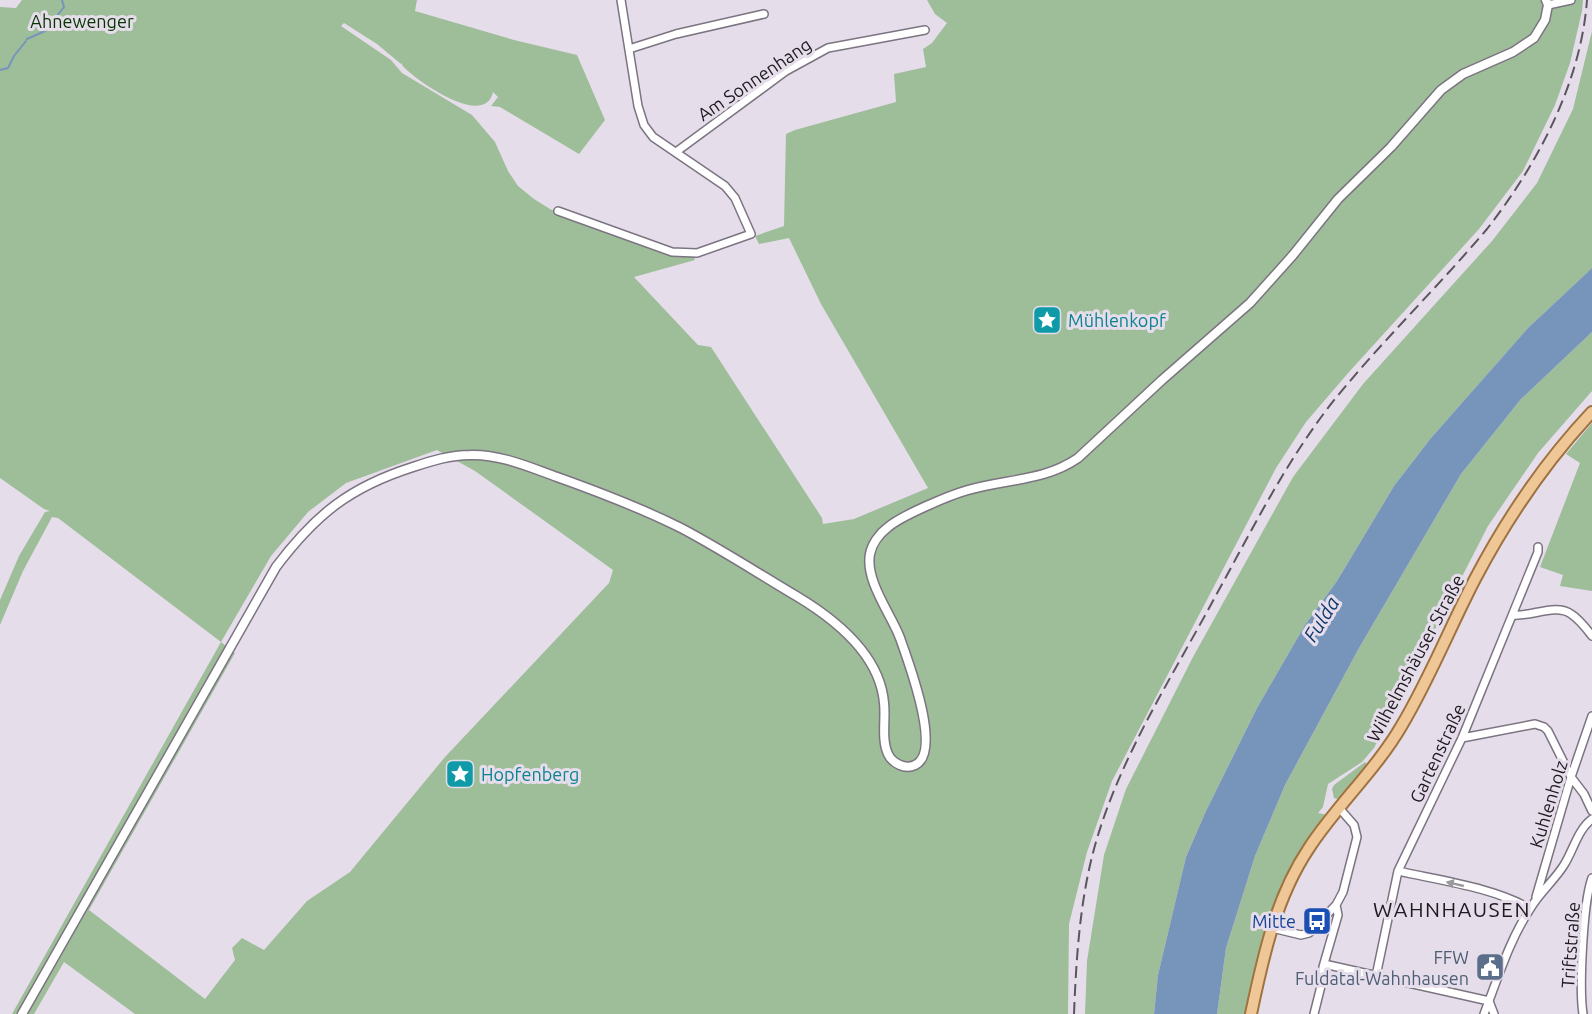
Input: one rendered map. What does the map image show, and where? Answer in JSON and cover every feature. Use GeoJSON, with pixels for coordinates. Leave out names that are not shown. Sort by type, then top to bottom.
{"type":"FeatureCollection","features":[{"type":"Feature","properties":{"kind":"main road","name":"Wilhelmshäuser Straße"},"geometry":{"type":"LineString","coordinates":[[1251,1014],[1272,928],[1284,894],[1302,858],[1374,768],[1402,726],[1486,557],[1537,478],[1592,412]]}},
{"type":"Feature","properties":{"kind":"street"},"geometry":{"type":"LineString","coordinates":[[558,211],[672,252],[697,253],[751,234],[735,198],[725,186],[653,137],[644,125],[638,106],[621,0]]}},
{"type":"Feature","properties":{"kind":"street"},"geometry":{"type":"LineString","coordinates":[[22,1014],[276,567],[314,522],[341,499],[369,484],[428,462],[455,456],[490,456],[519,463],[579,485],[638,508],[683,529],[815,608],[847,633],[872,666],[878,678],[884,700],[885,741],[889,757],[896,764],[907,767],[917,764],[923,757],[926,741],[921,705],[899,636],[873,580],[870,564],[871,551],[880,534],[892,523],[948,497],[967,490],[1048,473],[1063,468],[1078,458],[1250,303],[1293,255],[1338,199],[1391,147],[1441,90],[1463,74],[1513,52],[1534,38],[1542,26],[1547,2],[1568,1]]}},
{"type":"Feature","properties":{"kind":"street"},"geometry":{"type":"LineString","coordinates":[[629,49],[676,34],[764,14]]}},
{"type":"Feature","properties":{"kind":"street","name":"Am Sonnenhang"},"geometry":{"type":"LineString","coordinates":[[676,152],[786,71],[828,48],[925,30]]}},
{"type":"Feature","properties":{"kind":"street","name":"Gartenstraße"},"geometry":{"type":"LineString","coordinates":[[1376,976],[1398,871],[1462,738],[1513,615],[1538,547]]}},
{"type":"Feature","properties":{"kind":"street"},"geometry":{"type":"LineString","coordinates":[[1513,615],[1523,616],[1564,610],[1573,615],[1592,636]]}},
{"type":"Feature","properties":{"kind":"street","name":"Kuhlenholz"},"geometry":{"type":"LineString","coordinates":[[1535,902],[1571,777],[1592,716]]}},
{"type":"Feature","properties":{"kind":"street"},"geometry":{"type":"LineString","coordinates":[[1462,738],[1523,726],[1540,725],[1548,731],[1571,777],[1584,794],[1592,811]]}},
{"type":"Feature","properties":{"kind":"street"},"geometry":{"type":"LineString","coordinates":[[1272,928],[1301,935],[1309,933],[1336,905],[1343,892],[1357,837],[1354,825],[1340,809]]}},
{"type":"Feature","properties":{"kind":"street"},"geometry":{"type":"LineString","coordinates":[[1484,1014],[1504,960],[1530,909],[1563,867],[1581,831],[1592,819]]}},
{"type":"Feature","properties":{"kind":"street"},"geometry":{"type":"LineString","coordinates":[[1398,871],[1497,894],[1517,900],[1530,909]]}},
{"type":"Feature","properties":{"kind":"street","name":"Triftstraße"},"geometry":{"type":"LineString","coordinates":[[1583,1014],[1581,1001],[1583,953],[1591,883]]}},
{"type":"Feature","properties":{"kind":"street"},"geometry":{"type":"LineString","coordinates":[[1314,1014],[1324,964],[1338,915],[1336,905]]}},
{"type":"Feature","properties":{"kind":"street"},"geometry":{"type":"LineString","coordinates":[[1324,964],[1489,1001]]}},
{"type":"Feature","properties":{"kind":"street"},"geometry":{"type":"LineString","coordinates":[[1489,1001],[1494,1014]]}},
{"type":"Feature","properties":{"kind":"green space","name":"Ahnewenger"},"geometry":{"type":"Polygon","coordinates":[[[22,0],[417,0],[415,11],[514,40],[577,55],[605,120],[579,154],[500,107],[491,106],[498,97],[493,92],[487,102],[477,106],[454,100],[418,79],[377,44],[344,23],[341,26],[391,60],[402,73],[472,115],[495,142],[508,171],[518,186],[534,199],[590,227],[675,257],[694,257],[695,260],[634,277],[698,345],[711,347],[822,518],[823,524],[854,519],[928,488],[821,304],[789,238],[759,244],[755,236],[784,226],[786,134],[896,102],[894,74],[926,67],[923,49],[932,43],[947,23],[935,14],[927,0],[1583,0],[1570,63],[1555,105],[1523,171],[1479,229],[1306,422],[1276,468],[1112,781],[1087,852],[1069,924],[1068,1014],[135,1014],[64,962],[34,1014],[12,1014],[221,642],[58,518],[52,517],[23,571],[0,625],[0,600],[19,556],[45,512],[50,511],[0,478],[0,7],[16,8],[22,0]],[[437,450],[346,483],[308,512],[271,556],[221,642],[235,653],[89,910],[205,999],[235,960],[232,948],[242,938],[264,950],[307,901],[350,872],[445,757],[609,583],[613,570],[475,471],[437,450]]]}},
{"type":"Feature","properties":{"kind":"green space"},"geometry":{"type":"Polygon","coordinates":[[[1592,31],[1592,268],[1527,329],[1431,438],[1394,486],[1337,581],[1305,625],[1257,708],[1186,857],[1158,975],[1154,1014],[1085,1014],[1087,961],[1104,855],[1126,789],[1193,657],[1293,477],[1363,384],[1492,241],[1537,183],[1573,109],[1592,31]]]}},
{"type":"Feature","properties":{"kind":"green space"},"geometry":{"type":"Polygon","coordinates":[[[1592,332],[1592,391],[1538,453],[1488,526],[1374,748],[1362,762],[1328,784],[1323,807],[1318,813],[1328,815],[1307,843],[1247,1014],[1217,1014],[1226,948],[1255,856],[1285,785],[1359,648],[1461,474],[1521,399],[1592,332]]]}},
{"type":"Feature","properties":{"kind":"green space"},"geometry":{"type":"Polygon","coordinates":[[[1592,423],[1592,591],[1560,586],[1563,575],[1540,567],[1580,463],[1566,454],[1592,423]]]}},
{"type":"Feature","properties":{"kind":"green space"},"geometry":{"type":"Polygon","coordinates":[[[1365,762],[1369,766],[1340,800],[1334,798],[1332,789],[1334,785],[1365,762]]]}},
{"type":"Feature","properties":{"kind":"water","name":"Fulda"},"geometry":{"type":"Polygon","coordinates":[[[1592,268],[1592,332],[1521,399],[1461,474],[1359,648],[1285,785],[1255,856],[1226,948],[1217,1014],[1154,1014],[1158,975],[1186,857],[1257,708],[1305,625],[1337,581],[1394,486],[1431,438],[1527,329],[1592,268]]]}},
{"type":"Feature","properties":{"kind":"waterway"},"geometry":{"type":"LineString","coordinates":[[27,39],[45,31],[64,7],[62,0]]}},
{"type":"Feature","properties":{"kind":"waterway"},"geometry":{"type":"LineString","coordinates":[[0,70],[8,68],[26,41]]}},
{"type":"Feature","properties":{"kind":"railway"},"geometry":{"type":"LineString","coordinates":[[1074,1014],[1079,939],[1090,865],[1112,795],[1144,727],[1271,495],[1301,446],[1335,399],[1487,229],[1523,178],[1554,122],[1566,92],[1576,62],[1587,0]]}},
{"type":"Feature","properties":{"kind":"place","name":"Mühlenkopf"},"geometry":{"type":"Point","coordinates":[1047,320]}},
{"type":"Feature","properties":{"kind":"place","name":"Hopfenberg"},"geometry":{"type":"Point","coordinates":[460,774]}},
{"type":"Feature","properties":{"kind":"place","name":"Mitte"},"geometry":{"type":"Point","coordinates":[1317,921]}},
{"type":"Feature","properties":{"kind":"place","name":"FFW Fuldatal-Wahnhausen"},"geometry":{"type":"Point","coordinates":[1490,967]}},
{"type":"Feature","properties":{"kind":"district","name":"WAHNHAUSEN"},"geometry":{"type":"Point","coordinates":[1452,909]}}]}
